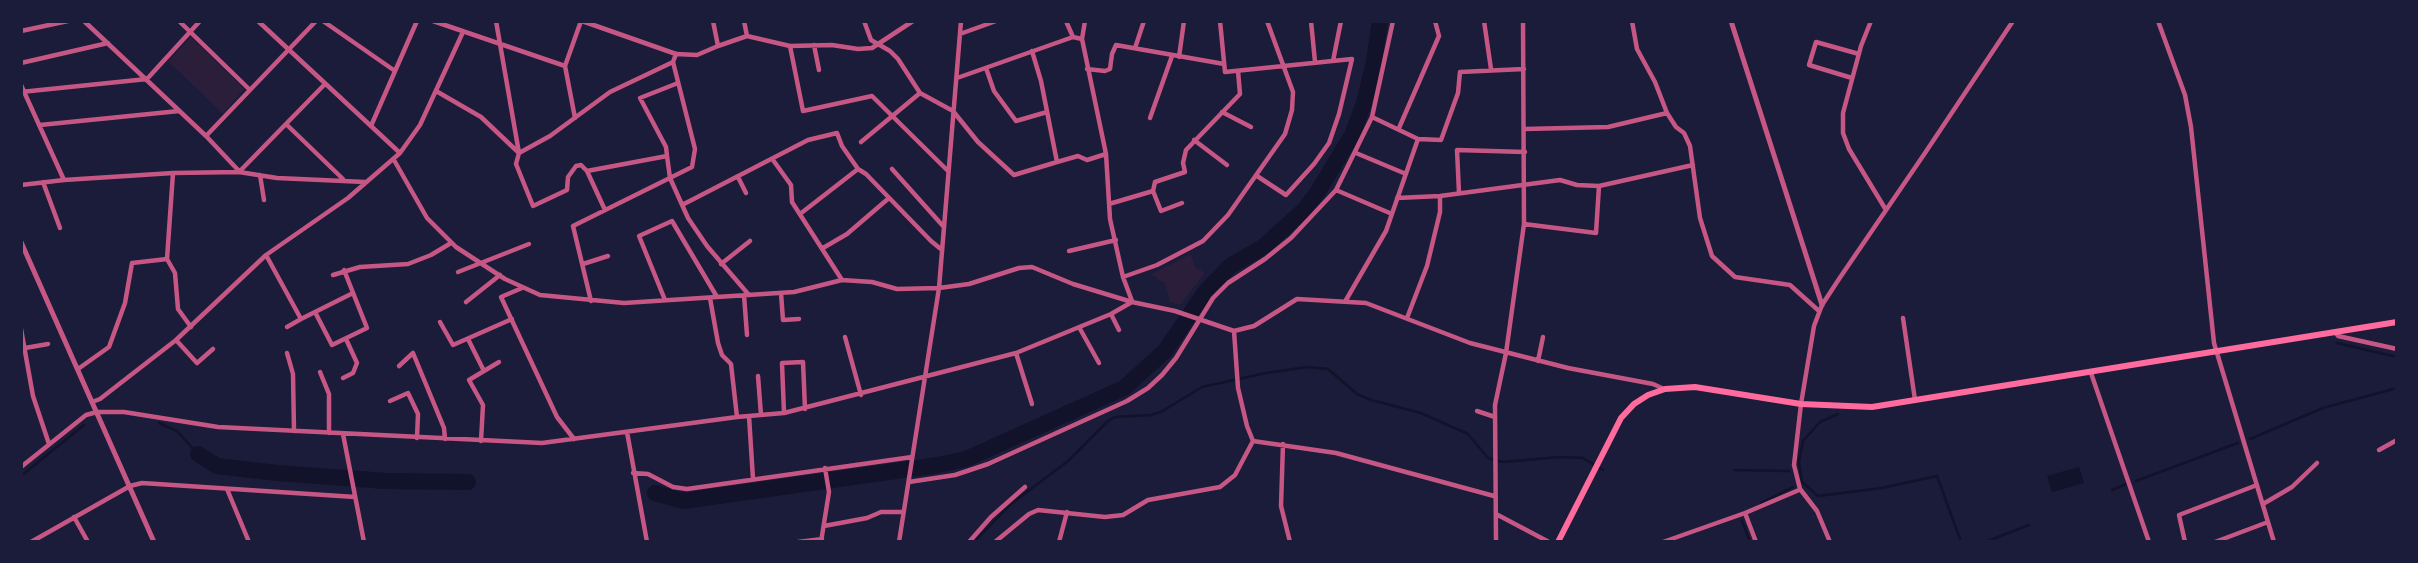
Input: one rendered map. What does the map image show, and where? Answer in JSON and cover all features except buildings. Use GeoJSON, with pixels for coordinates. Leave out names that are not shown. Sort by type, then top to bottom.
{"type":"FeatureCollection","features":[{"type":"Feature","properties":{"kind":"main road"},"geometry":{"type":"LineString","coordinates":[[1558,542],[1621,418],[1634,404],[1665,389],[1695,387],[1801,404],[1872,407],[2397,321]]}},
{"type":"Feature","properties":{"kind":"street"},"geometry":{"type":"LineString","coordinates":[[21,32],[68,21]]}},
{"type":"Feature","properties":{"kind":"street"},"geometry":{"type":"LineString","coordinates":[[84,21],[206,136],[239,172]]}},
{"type":"Feature","properties":{"kind":"street"},"geometry":{"type":"LineString","coordinates":[[179,21],[250,90]]}},
{"type":"Feature","properties":{"kind":"street"},"geometry":{"type":"LineString","coordinates":[[22,91],[147,79],[200,21]]}},
{"type":"Feature","properties":{"kind":"street"},"geometry":{"type":"LineString","coordinates":[[258,21],[400,153]]}},
{"type":"Feature","properties":{"kind":"street"},"geometry":{"type":"LineString","coordinates":[[267,28],[271,21]]}},
{"type":"Feature","properties":{"kind":"street"},"geometry":{"type":"LineString","coordinates":[[206,136],[316,21]]}},
{"type":"Feature","properties":{"kind":"street"},"geometry":{"type":"LineString","coordinates":[[323,21],[395,71]]}},
{"type":"Feature","properties":{"kind":"street"},"geometry":{"type":"LineString","coordinates":[[371,126],[417,21]]}},
{"type":"Feature","properties":{"kind":"street"},"geometry":{"type":"LineString","coordinates":[[433,21],[565,66]]}},
{"type":"Feature","properties":{"kind":"street"},"geometry":{"type":"LineString","coordinates":[[496,21],[519,153],[516,164],[533,206],[567,190],[568,177],[576,166],[581,165],[587,171],[605,210]]}},
{"type":"Feature","properties":{"kind":"street"},"geometry":{"type":"LineString","coordinates":[[575,118],[565,66],[581,21],[676,54],[697,55],[747,36],[790,46],[872,48],[913,21]]}},
{"type":"Feature","properties":{"kind":"street"},"geometry":{"type":"LineString","coordinates":[[713,21],[718,46]]}},
{"type":"Feature","properties":{"kind":"street"},"geometry":{"type":"LineString","coordinates":[[744,21],[747,36]]}},
{"type":"Feature","properties":{"kind":"street"},"geometry":{"type":"LineString","coordinates":[[864,21],[872,40],[898,59],[920,93],[953,111],[978,142],[1014,175],[1079,156],[1087,160],[1106,154]]}},
{"type":"Feature","properties":{"kind":"street"},"geometry":{"type":"LineString","coordinates":[[899,542],[939,288],[961,21]]}},
{"type":"Feature","properties":{"kind":"street"},"geometry":{"type":"LineString","coordinates":[[960,34],[996,21]]}},
{"type":"Feature","properties":{"kind":"street"},"geometry":{"type":"LineString","coordinates":[[1066,21],[1073,37]]}},
{"type":"Feature","properties":{"kind":"street"},"geometry":{"type":"LineString","coordinates":[[1085,21],[1082,39],[1106,154],[1109,204],[1123,277],[1132,302]]}},
{"type":"Feature","properties":{"kind":"street"},"geometry":{"type":"LineString","coordinates":[[1135,48],[1144,21]]}},
{"type":"Feature","properties":{"kind":"street"},"geometry":{"type":"LineString","coordinates":[[1179,57],[1184,21]]}},
{"type":"Feature","properties":{"kind":"street"},"geometry":{"type":"LineString","coordinates":[[1220,21],[1225,72],[1352,59],[1329,143],[1314,164],[1286,195],[1256,176]]}},
{"type":"Feature","properties":{"kind":"street"},"geometry":{"type":"LineString","coordinates":[[1123,277],[1157,265],[1203,241],[1228,215],[1285,134],[1290,121],[1293,92],[1267,21]]}},
{"type":"Feature","properties":{"kind":"street"},"geometry":{"type":"LineString","coordinates":[[1311,21],[1315,62]]}},
{"type":"Feature","properties":{"kind":"street"},"geometry":{"type":"LineString","coordinates":[[1333,61],[1341,21]]}},
{"type":"Feature","properties":{"kind":"street"},"geometry":{"type":"LineString","coordinates":[[909,481],[955,475],[988,464],[1127,401],[1163,375],[1213,298],[1228,283],[1291,238],[1336,190],[1372,117],[1393,21]]}},
{"type":"Feature","properties":{"kind":"street"},"geometry":{"type":"LineString","coordinates":[[1399,128],[1439,36],[1435,21]]}},
{"type":"Feature","properties":{"kind":"street"},"geometry":{"type":"LineString","coordinates":[[1485,21],[1491,69]]}},
{"type":"Feature","properties":{"kind":"street"},"geometry":{"type":"LineString","coordinates":[[1496,542],[1495,417],[1524,224],[1523,21]]}},
{"type":"Feature","properties":{"kind":"street"},"geometry":{"type":"LineString","coordinates":[[1632,21],[1637,49],[1655,82],[1667,113],[1690,146],[1700,218],[1712,256],[1735,278],[1790,285],[1821,308]]}},
{"type":"Feature","properties":{"kind":"street"},"geometry":{"type":"LineString","coordinates":[[1731,21],[1821,308]]}},
{"type":"Feature","properties":{"kind":"street"},"geometry":{"type":"LineString","coordinates":[[1871,21],[1843,113],[1843,133],[1849,149],[1886,210]]}},
{"type":"Feature","properties":{"kind":"street"},"geometry":{"type":"LineString","coordinates":[[1830,542],[1817,512],[1800,489],[1794,465],[1810,343],[1821,308],[2013,21]]}},
{"type":"Feature","properties":{"kind":"street"},"geometry":{"type":"LineString","coordinates":[[2158,21],[2185,95],[2189,116],[2216,351],[2274,542]]}},
{"type":"Feature","properties":{"kind":"street"},"geometry":{"type":"LineString","coordinates":[[92,402],[100,399],[176,340],[266,255],[394,160],[420,125],[463,32]]}},
{"type":"Feature","properties":{"kind":"street"},"geometry":{"type":"LineString","coordinates":[[957,78],[1073,37],[1082,39]]}},
{"type":"Feature","properties":{"kind":"street"},"geometry":{"type":"LineString","coordinates":[[1853,78],[1809,65],[1816,42],[1859,54]]}},
{"type":"Feature","properties":{"kind":"street"},"geometry":{"type":"LineString","coordinates":[[21,63],[108,43]]}},
{"type":"Feature","properties":{"kind":"street"},"geometry":{"type":"LineString","coordinates":[[1087,69],[1110,69],[1116,45],[1224,64]]}},
{"type":"Feature","properties":{"kind":"street"},"geometry":{"type":"LineString","coordinates":[[790,46],[803,111],[872,96],[948,171]]}},
{"type":"Feature","properties":{"kind":"street"},"geometry":{"type":"LineString","coordinates":[[814,46],[819,70]]}},
{"type":"Feature","properties":{"kind":"street"},"geometry":{"type":"LineString","coordinates":[[1032,51],[1057,162]]}},
{"type":"Feature","properties":{"kind":"street"},"geometry":{"type":"LineString","coordinates":[[591,301],[573,226],[692,167],[695,149],[673,62],[676,54]]}},
{"type":"Feature","properties":{"kind":"street"},"geometry":{"type":"LineString","coordinates":[[1150,118],[1172,56]]}},
{"type":"Feature","properties":{"kind":"street"},"geometry":{"type":"LineString","coordinates":[[519,153],[550,136],[610,92],[673,62]]}},
{"type":"Feature","properties":{"kind":"street"},"geometry":{"type":"LineString","coordinates":[[986,68],[994,91],[1016,121],[1047,112]]}},
{"type":"Feature","properties":{"kind":"street"},"geometry":{"type":"LineString","coordinates":[[1372,117],[1418,139],[1441,140],[1458,93],[1460,72],[1524,69]]}},
{"type":"Feature","properties":{"kind":"street"},"geometry":{"type":"LineString","coordinates":[[1182,203],[1161,211],[1153,191],[1154,182],[1185,173],[1183,163],[1186,150],[1240,94],[1238,71]]}},
{"type":"Feature","properties":{"kind":"street"},"geometry":{"type":"LineString","coordinates":[[678,83],[640,98],[666,146],[670,178],[682,205],[701,237],[747,295],[747,335]]}},
{"type":"Feature","properties":{"kind":"street"},"geometry":{"type":"LineString","coordinates":[[239,172],[325,84]]}},
{"type":"Feature","properties":{"kind":"street"},"geometry":{"type":"LineString","coordinates":[[21,85],[64,180]]}},
{"type":"Feature","properties":{"kind":"street"},"geometry":{"type":"LineString","coordinates":[[436,91],[481,117],[519,153]]}},
{"type":"Feature","properties":{"kind":"street"},"geometry":{"type":"LineString","coordinates":[[861,142],[920,93]]}},
{"type":"Feature","properties":{"kind":"street"},"geometry":{"type":"LineString","coordinates":[[40,125],[180,111]]}},
{"type":"Feature","properties":{"kind":"street"},"geometry":{"type":"LineString","coordinates":[[1222,112],[1251,127]]}},
{"type":"Feature","properties":{"kind":"street"},"geometry":{"type":"LineString","coordinates":[[1525,129],[1608,127],[1667,113]]}},
{"type":"Feature","properties":{"kind":"street"},"geometry":{"type":"LineString","coordinates":[[286,124],[344,180]]}},
{"type":"Feature","properties":{"kind":"street"},"geometry":{"type":"LineString","coordinates":[[682,205],[808,140],[837,134],[858,169],[866,173],[942,250]]}},
{"type":"Feature","properties":{"kind":"street"},"geometry":{"type":"LineString","coordinates":[[1346,300],[1386,231],[1418,139]]}},
{"type":"Feature","properties":{"kind":"street"},"geometry":{"type":"LineString","coordinates":[[1194,140],[1227,165]]}},
{"type":"Feature","properties":{"kind":"street"},"geometry":{"type":"LineString","coordinates":[[1460,193],[1457,150],[1525,152]]}},
{"type":"Feature","properties":{"kind":"street"},"geometry":{"type":"LineString","coordinates":[[1356,153],[1406,174]]}},
{"type":"Feature","properties":{"kind":"street"},"geometry":{"type":"LineString","coordinates":[[587,171],[667,156]]}},
{"type":"Feature","properties":{"kind":"street"},"geometry":{"type":"LineString","coordinates":[[394,160],[427,218],[451,243],[500,275],[540,295],[624,303],[794,292],[842,280],[872,282],[897,289],[939,288],[969,284],[1019,268],[1032,267],[1073,284],[1132,302],[1175,311],[1234,331],[1254,326],[1297,299],[1366,303],[1470,343],[1538,361],[1653,384],[1665,389]]}},
{"type":"Feature","properties":{"kind":"street"},"geometry":{"type":"LineString","coordinates":[[773,160],[791,185],[792,202],[842,280]]}},
{"type":"Feature","properties":{"kind":"street"},"geometry":{"type":"LineString","coordinates":[[1396,198],[1440,196],[1560,180],[1577,185],[1599,186],[1693,165]]}},
{"type":"Feature","properties":{"kind":"street"},"geometry":{"type":"LineString","coordinates":[[800,214],[858,169]]}},
{"type":"Feature","properties":{"kind":"street"},"geometry":{"type":"LineString","coordinates":[[892,169],[944,226]]}},
{"type":"Feature","properties":{"kind":"street"},"geometry":{"type":"LineString","coordinates":[[21,185],[173,173],[239,172],[304,180],[366,182]]}},
{"type":"Feature","properties":{"kind":"street"},"geometry":{"type":"LineString","coordinates":[[173,173],[167,259],[175,273],[178,309],[191,327]]}},
{"type":"Feature","properties":{"kind":"street"},"geometry":{"type":"LineString","coordinates":[[260,175],[264,200]]}},
{"type":"Feature","properties":{"kind":"street"},"geometry":{"type":"LineString","coordinates":[[738,177],[746,193]]}},
{"type":"Feature","properties":{"kind":"street"},"geometry":{"type":"LineString","coordinates":[[43,182],[60,228]]}},
{"type":"Feature","properties":{"kind":"street"},"geometry":{"type":"LineString","coordinates":[[1524,224],[1596,233],[1599,186]]}},
{"type":"Feature","properties":{"kind":"street"},"geometry":{"type":"LineString","coordinates":[[1336,190],[1392,214]]}},
{"type":"Feature","properties":{"kind":"street"},"geometry":{"type":"LineString","coordinates":[[1109,204],[1153,191]]}},
{"type":"Feature","properties":{"kind":"street"},"geometry":{"type":"LineString","coordinates":[[1407,318],[1427,266],[1440,212],[1440,196]]}},
{"type":"Feature","properties":{"kind":"street"},"geometry":{"type":"LineString","coordinates":[[823,248],[847,233],[889,198]]}},
{"type":"Feature","properties":{"kind":"street"},"geometry":{"type":"LineString","coordinates":[[665,300],[639,236],[672,220],[718,298]]}},
{"type":"Feature","properties":{"kind":"street"},"geometry":{"type":"LineString","coordinates":[[1069,251],[1116,240]]}},
{"type":"Feature","properties":{"kind":"street"},"geometry":{"type":"LineString","coordinates":[[722,264],[751,241]]}},
{"type":"Feature","properties":{"kind":"street"},"geometry":{"type":"LineString","coordinates":[[21,242],[153,542]]}},
{"type":"Feature","properties":{"kind":"street"},"geometry":{"type":"LineString","coordinates":[[333,275],[360,267],[408,264],[451,243]]}},
{"type":"Feature","properties":{"kind":"street"},"geometry":{"type":"LineString","coordinates":[[458,272],[529,244]]}},
{"type":"Feature","properties":{"kind":"street"},"geometry":{"type":"LineString","coordinates":[[266,255],[301,319]]}},
{"type":"Feature","properties":{"kind":"street"},"geometry":{"type":"LineString","coordinates":[[583,264],[608,256]]}},
{"type":"Feature","properties":{"kind":"street"},"geometry":{"type":"LineString","coordinates":[[78,369],[109,347],[125,303],[132,263],[167,259]]}},
{"type":"Feature","properties":{"kind":"street"},"geometry":{"type":"LineString","coordinates":[[315,312],[332,345],[367,328],[344,270]]}},
{"type":"Feature","properties":{"kind":"street"},"geometry":{"type":"LineString","coordinates":[[466,302],[500,275]]}},
{"type":"Feature","properties":{"kind":"street"},"geometry":{"type":"LineString","coordinates":[[523,288],[501,297],[557,417],[574,439]]}},
{"type":"Feature","properties":{"kind":"street"},"geometry":{"type":"LineString","coordinates":[[288,327],[353,293]]}},
{"type":"Feature","properties":{"kind":"street"},"geometry":{"type":"LineString","coordinates":[[781,293],[783,320],[799,320]]}},
{"type":"Feature","properties":{"kind":"street"},"geometry":{"type":"LineString","coordinates":[[710,298],[718,343],[722,355],[731,364],[737,417]]}},
{"type":"Feature","properties":{"kind":"street"},"geometry":{"type":"LineString","coordinates":[[21,467],[86,415],[97,412],[124,412],[218,427],[542,443],[784,413],[1016,354],[1111,314],[1132,302]]}},
{"type":"Feature","properties":{"kind":"street"},"geometry":{"type":"LineString","coordinates":[[1111,314],[1119,330]]}},
{"type":"Feature","properties":{"kind":"street"},"geometry":{"type":"LineString","coordinates":[[1903,318],[1915,400]]}},
{"type":"Feature","properties":{"kind":"street"},"geometry":{"type":"LineString","coordinates":[[440,322],[453,345],[512,319]]}},
{"type":"Feature","properties":{"kind":"street"},"geometry":{"type":"LineString","coordinates":[[1079,327],[1099,363]]}},
{"type":"Feature","properties":{"kind":"street"},"geometry":{"type":"LineString","coordinates":[[21,330],[33,396],[49,443]]}},
{"type":"Feature","properties":{"kind":"street"},"geometry":{"type":"LineString","coordinates":[[995,542],[1029,514],[1047,510],[1105,517],[1123,515],[1148,500],[1220,487],[1235,475],[1253,441],[1238,388],[1234,331]]}},
{"type":"Feature","properties":{"kind":"street"},"geometry":{"type":"LineString","coordinates":[[2335,332],[2338,336],[2397,349]]}},
{"type":"Feature","properties":{"kind":"street"},"geometry":{"type":"LineString","coordinates":[[845,337],[861,395]]}},
{"type":"Feature","properties":{"kind":"street"},"geometry":{"type":"LineString","coordinates":[[1538,361],[1542,337]]}},
{"type":"Feature","properties":{"kind":"street"},"geometry":{"type":"LineString","coordinates":[[343,378],[353,373],[357,363],[346,339]]}},
{"type":"Feature","properties":{"kind":"street"},"geometry":{"type":"LineString","coordinates":[[468,339],[484,371]]}},
{"type":"Feature","properties":{"kind":"street"},"geometry":{"type":"LineString","coordinates":[[176,340],[197,363],[213,349]]}},
{"type":"Feature","properties":{"kind":"street"},"geometry":{"type":"LineString","coordinates":[[25,348],[48,344]]}},
{"type":"Feature","properties":{"kind":"street"},"geometry":{"type":"LineString","coordinates":[[287,353],[293,374],[294,431]]}},
{"type":"Feature","properties":{"kind":"street"},"geometry":{"type":"LineString","coordinates":[[399,366],[413,353],[444,428],[445,439]]}},
{"type":"Feature","properties":{"kind":"street"},"geometry":{"type":"LineString","coordinates":[[1016,354],[1032,404]]}},
{"type":"Feature","properties":{"kind":"street"},"geometry":{"type":"LineString","coordinates":[[481,441],[483,405],[469,380],[499,362]]}},
{"type":"Feature","properties":{"kind":"street"},"geometry":{"type":"LineString","coordinates":[[784,413],[782,363],[803,362],[805,409]]}},
{"type":"Feature","properties":{"kind":"street"},"geometry":{"type":"LineString","coordinates":[[320,372],[328,394],[329,433]]}},
{"type":"Feature","properties":{"kind":"street"},"geometry":{"type":"LineString","coordinates":[[2091,373],[2149,542]]}},
{"type":"Feature","properties":{"kind":"street"},"geometry":{"type":"LineString","coordinates":[[758,376],[761,415]]}},
{"type":"Feature","properties":{"kind":"street"},"geometry":{"type":"LineString","coordinates":[[390,401],[408,393],[418,414],[417,438]]}},
{"type":"Feature","properties":{"kind":"street"},"geometry":{"type":"LineString","coordinates":[[1477,411],[1495,417]]}},
{"type":"Feature","properties":{"kind":"street"},"geometry":{"type":"LineString","coordinates":[[749,416],[753,479]]}},
{"type":"Feature","properties":{"kind":"street"},"geometry":{"type":"LineString","coordinates":[[627,432],[648,542]]}},
{"type":"Feature","properties":{"kind":"street"},"geometry":{"type":"LineString","coordinates":[[343,434],[364,542]]}},
{"type":"Feature","properties":{"kind":"street"},"geometry":{"type":"LineString","coordinates":[[2379,450],[2397,439]]}},
{"type":"Feature","properties":{"kind":"street"},"geometry":{"type":"LineString","coordinates":[[1253,441],[1336,453],[1495,496]]}},
{"type":"Feature","properties":{"kind":"street"},"geometry":{"type":"LineString","coordinates":[[1283,444],[1281,506],[1290,542]]}},
{"type":"Feature","properties":{"kind":"street"},"geometry":{"type":"LineString","coordinates":[[634,473],[648,474],[673,487],[687,489],[912,457]]}},
{"type":"Feature","properties":{"kind":"street"},"geometry":{"type":"LineString","coordinates":[[2263,504],[2292,487],[2317,463]]}},
{"type":"Feature","properties":{"kind":"street"},"geometry":{"type":"LineString","coordinates":[[797,542],[821,540],[829,491],[825,469]]}},
{"type":"Feature","properties":{"kind":"street"},"geometry":{"type":"LineString","coordinates":[[31,542],[130,486],[142,483],[355,497]]}},
{"type":"Feature","properties":{"kind":"street"},"geometry":{"type":"LineString","coordinates":[[2185,542],[2179,515],[2257,485]]}},
{"type":"Feature","properties":{"kind":"street"},"geometry":{"type":"LineString","coordinates":[[969,542],[990,517],[1026,487]]}},
{"type":"Feature","properties":{"kind":"street"},"geometry":{"type":"LineString","coordinates":[[227,489],[249,542]]}},
{"type":"Feature","properties":{"kind":"street"},"geometry":{"type":"LineString","coordinates":[[1663,542],[1745,513],[1800,489]]}},
{"type":"Feature","properties":{"kind":"street"},"geometry":{"type":"LineString","coordinates":[[824,526],[867,518],[881,512],[903,512]]}},
{"type":"Feature","properties":{"kind":"street"},"geometry":{"type":"LineString","coordinates":[[1059,542],[1067,512]]}},
{"type":"Feature","properties":{"kind":"street"},"geometry":{"type":"LineString","coordinates":[[1495,513],[1549,542]]}},
{"type":"Feature","properties":{"kind":"street"},"geometry":{"type":"LineString","coordinates":[[1745,513],[1756,542]]}},
{"type":"Feature","properties":{"kind":"street"},"geometry":{"type":"LineString","coordinates":[[74,517],[88,542]]}},
{"type":"Feature","properties":{"kind":"street"},"geometry":{"type":"LineString","coordinates":[[2215,542],[2268,522]]}},
{"type":"Feature","properties":{"kind":"shaded area"},"geometry":{"type":"Polygon","coordinates":[[[191,37],[244,89],[223,114],[168,61],[191,37]]]}},
{"type":"Feature","properties":{"kind":"shaded area"},"geometry":{"type":"Polygon","coordinates":[[[1191,254],[1195,267],[1205,273],[1180,305],[1170,302],[1165,283],[1154,275],[1148,276],[1191,254]]]}},
{"type":"Feature","properties":{"kind":"shaded area"},"geometry":{"type":"Polygon","coordinates":[[[2079,467],[2084,483],[2052,492],[2047,476],[2079,467]]]}},
{"type":"Feature","properties":{"kind":"waterway"},"geometry":{"type":"LineString","coordinates":[[655,493],[683,501],[966,459],[1124,388],[1165,351],[1205,292],[1230,266],[1263,247],[1304,210],[1317,193],[1352,135],[1364,103],[1380,21]]}},
{"type":"Feature","properties":{"kind":"waterway"},"geometry":{"type":"LineString","coordinates":[[2337,343],[2397,357]]}},
{"type":"Feature","properties":{"kind":"waterway"},"geometry":{"type":"LineString","coordinates":[[974,542],[1011,504],[1068,461],[1115,417],[1151,415],[1161,412],[1202,387],[1307,367],[1328,369],[1357,394],[1421,413],[1468,434],[1488,458],[1503,462],[1560,457],[1583,458],[1603,470]]}},
{"type":"Feature","properties":{"kind":"waterway"},"geometry":{"type":"LineString","coordinates":[[2250,439],[2323,408],[2397,388]]}},
{"type":"Feature","properties":{"kind":"waterway"},"geometry":{"type":"LineString","coordinates":[[1838,414],[1820,422],[1803,441],[1799,462],[1802,482],[1818,496],[1882,488],[1937,476],[1961,542]]}},
{"type":"Feature","properties":{"kind":"waterway"},"geometry":{"type":"LineString","coordinates":[[159,423],[177,431],[198,454]]}},
{"type":"Feature","properties":{"kind":"waterway"},"geometry":{"type":"LineString","coordinates":[[21,476],[84,425]]}},
{"type":"Feature","properties":{"kind":"waterway"},"geometry":{"type":"LineString","coordinates":[[2136,481],[2238,443]]}},
{"type":"Feature","properties":{"kind":"waterway"},"geometry":{"type":"LineString","coordinates":[[198,454],[217,466],[277,473],[386,481],[468,482]]}},
{"type":"Feature","properties":{"kind":"waterway"},"geometry":{"type":"LineString","coordinates":[[1734,470],[1789,471]]}},
{"type":"Feature","properties":{"kind":"waterway"},"geometry":{"type":"LineString","coordinates":[[2112,490],[2126,484]]}},
{"type":"Feature","properties":{"kind":"waterway"},"geometry":{"type":"LineString","coordinates":[[1761,503],[1793,487]]}},
{"type":"Feature","properties":{"kind":"waterway"},"geometry":{"type":"LineString","coordinates":[[1742,521],[1750,542]]}},
{"type":"Feature","properties":{"kind":"waterway"},"geometry":{"type":"LineString","coordinates":[[1985,542],[2029,525]]}}]}
